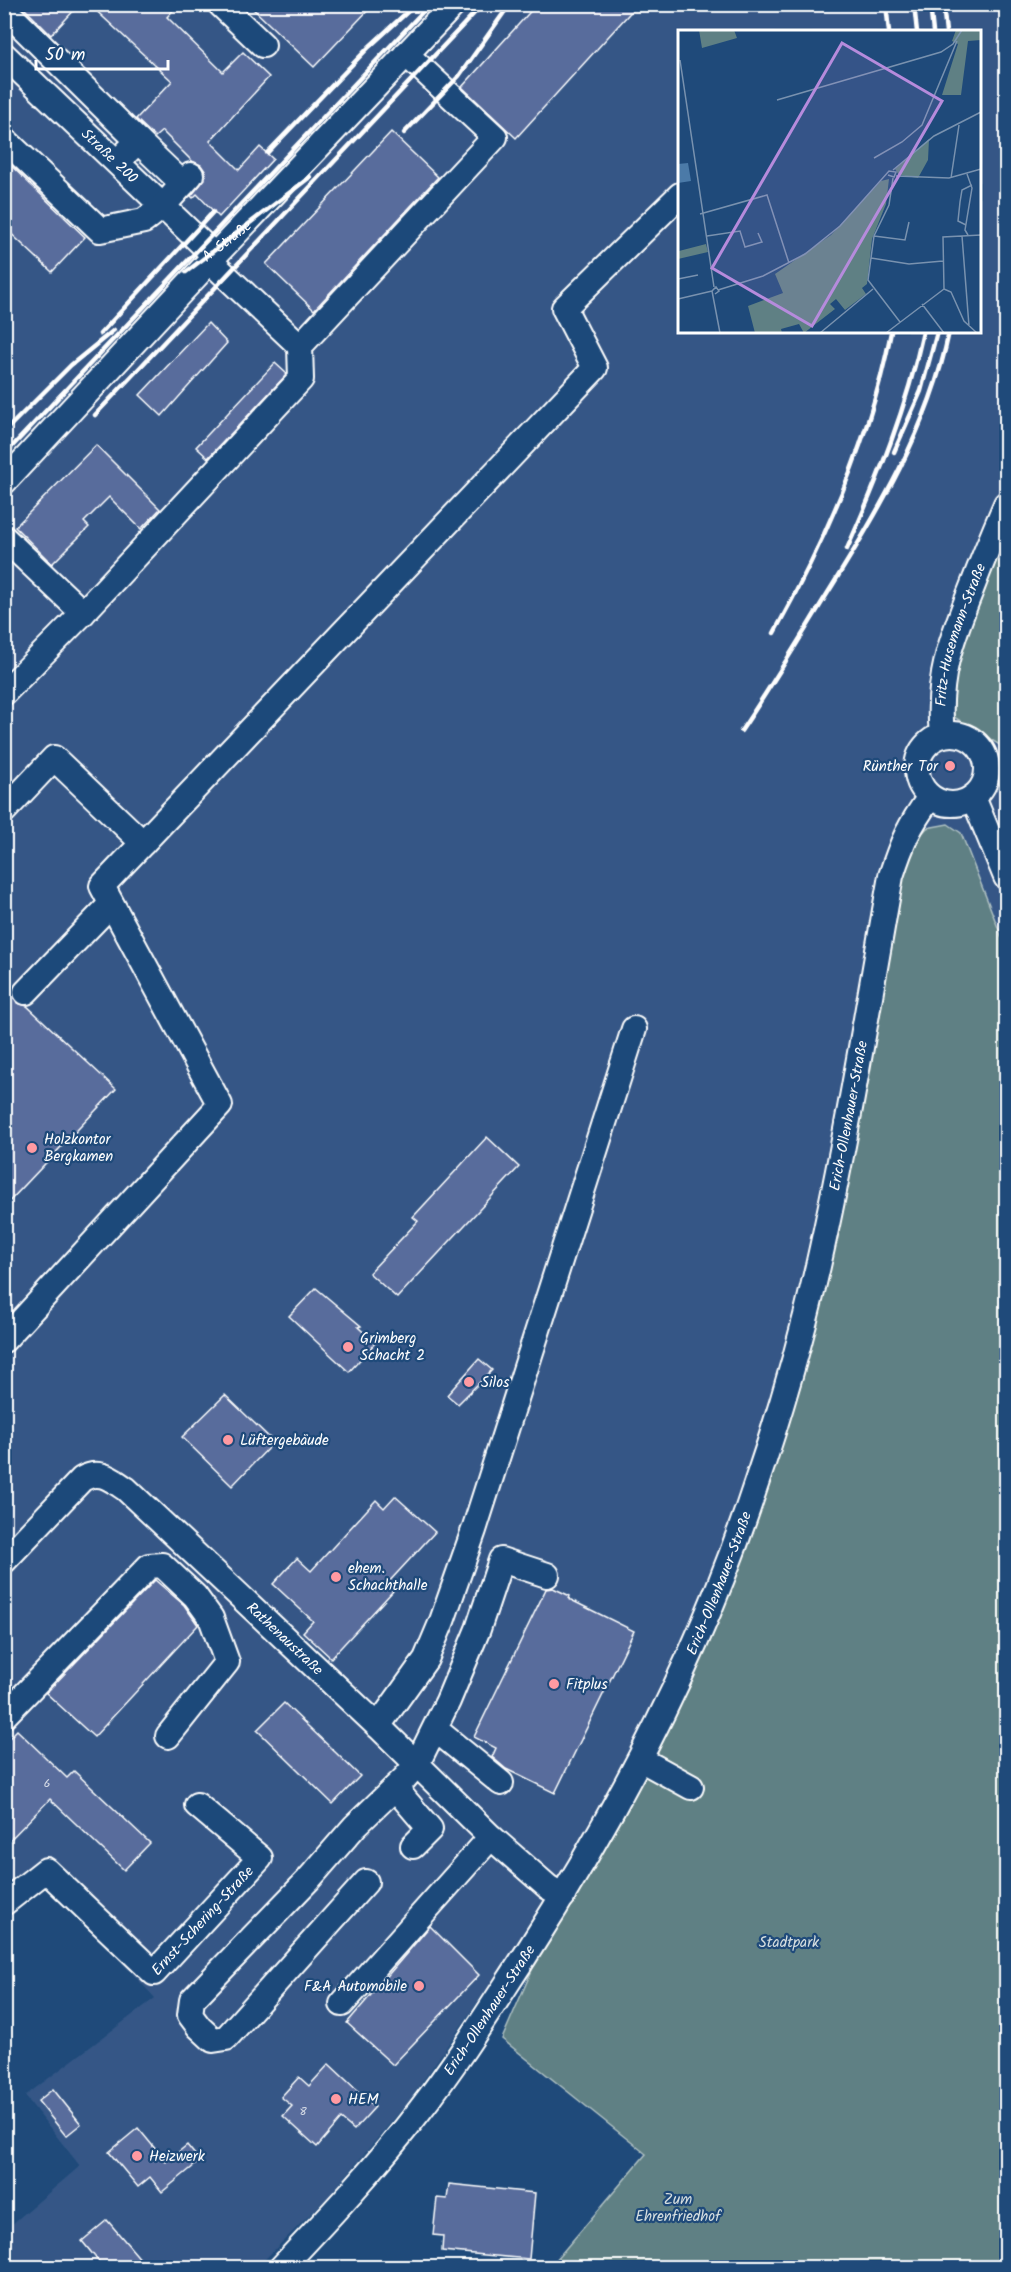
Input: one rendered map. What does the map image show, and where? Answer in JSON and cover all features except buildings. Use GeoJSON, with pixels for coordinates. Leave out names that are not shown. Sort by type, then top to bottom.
{"type":"FeatureCollection","features":[{"type":"Feature","properties":{"kind":"street"},"geometry":{"type":"LineString","coordinates":[[220,4],[263,45]]}},
{"type":"Feature","properties":{"kind":"street","name":"A-Straße"},"geometry":{"type":"LineString","coordinates":[[4,483],[212,258],[454,4]]}},
{"type":"Feature","properties":{"kind":"street"},"geometry":{"type":"LineString","coordinates":[[4,9],[138,141],[187,179],[162,206],[144,221],[100,230],[4,139]]}},
{"type":"Feature","properties":{"kind":"street"},"geometry":{"type":"LineString","coordinates":[[4,693],[83,613],[301,379],[300,346],[495,137],[406,54]]}},
{"type":"Feature","properties":{"kind":"street","name":"Straße 200"},"geometry":{"type":"LineString","coordinates":[[4,56],[162,206],[300,346]]}},
{"type":"Feature","properties":{"kind":"street"},"geometry":{"type":"LineString","coordinates":[[117,163],[138,141]]}},
{"type":"Feature","properties":{"kind":"street"},"geometry":{"type":"LineString","coordinates":[[4,1340],[220,1105],[192,1057],[102,886],[595,369],[564,308],[678,197]]}},
{"type":"Feature","properties":{"kind":"street","name":"Fritz-Husemann-Straße"},"geometry":{"type":"LineString","coordinates":[[942,734],[940,702],[943,672],[951,641],[1006,504]]}},
{"type":"Feature","properties":{"kind":"street"},"geometry":{"type":"LineString","coordinates":[[4,538],[83,613]]}},
{"type":"Feature","properties":{"kind":"street"},"geometry":{"type":"LineString","coordinates":[[956,733],[974,741],[997,769],[974,797],[962,803],[950,804],[930,797],[921,788],[916,775],[916,762],[921,750],[930,740],[942,734],[956,733]]}},
{"type":"Feature","properties":{"kind":"street"},"geometry":{"type":"LineString","coordinates":[[4,811],[54,758],[143,843]]}},
{"type":"Feature","properties":{"kind":"street","name":"Erich-Ollenhauer-Straße"},"geometry":{"type":"LineString","coordinates":[[281,2268],[335,2210],[420,2110],[492,2008],[563,1896],[640,1759],[712,1603],[753,1495],[818,1267],[846,1129],[891,876],[912,822],[930,797]]}},
{"type":"Feature","properties":{"kind":"street"},"geometry":{"type":"LineString","coordinates":[[974,797],[1006,877]]}},
{"type":"Feature","properties":{"kind":"street"},"geometry":{"type":"LineString","coordinates":[[26,992],[111,904]]}},
{"type":"Feature","properties":{"kind":"street"},"geometry":{"type":"LineString","coordinates":[[378,1726],[426,1659],[442,1621],[477,1519],[634,1029]]}},
{"type":"Feature","properties":{"kind":"street","name":"Rathenaustraße"},"geometry":{"type":"LineString","coordinates":[[4,1561],[82,1479],[94,1473],[108,1477],[126,1489],[378,1726],[491,1837],[548,1887],[563,1896]]}},
{"type":"Feature","properties":{"kind":"street"},"geometry":{"type":"LineString","coordinates":[[366,1882],[226,2038],[213,2040],[199,2027],[190,2015],[192,2001],[308,1880],[355,1826],[417,1764],[448,1701],[478,1629],[501,1560],[548,1575]]}},
{"type":"Feature","properties":{"kind":"street"},"geometry":{"type":"LineString","coordinates":[[4,1716],[149,1566],[162,1565],[195,1596],[211,1618],[227,1662],[168,1736]]}},
{"type":"Feature","properties":{"kind":"street"},"geometry":{"type":"LineString","coordinates":[[435,1729],[501,1783]]}},
{"type":"Feature","properties":{"kind":"street"},"geometry":{"type":"LineString","coordinates":[[640,1759],[691,1787]]}},
{"type":"Feature","properties":{"kind":"street"},"geometry":{"type":"LineString","coordinates":[[395,1788],[430,1828],[413,1846]]}},
{"type":"Feature","properties":{"kind":"street","name":"Ernst-Schering-Straße"},"geometry":{"type":"LineString","coordinates":[[4,1902],[46,1870],[154,1973],[260,1858],[197,1805]]}},
{"type":"Feature","properties":{"kind":"street"},"geometry":{"type":"LineString","coordinates":[[342,2004],[491,1837]]}},
{"type":"Feature","properties":{"kind":"shaded area"},"geometry":{"type":"Polygon","coordinates":[[[998,4],[1006,42],[1006,516],[954,717],[1006,747],[1006,948],[961,833],[848,1130],[715,1601],[545,1905],[409,2101],[328,2197],[257,2267],[13,2268],[5,2257],[5,2230],[80,2166],[25,2096],[155,1998],[44,1879],[5,1911],[4,5],[998,4]]]}},
{"type":"Feature","properties":{"kind":"green space"},"geometry":{"type":"Polygon","coordinates":[[[1006,516],[1006,747],[1003,747],[954,717],[949,687],[1006,516]]]}},
{"type":"Feature","properties":{"kind":"green space","name":"Stadtpark"},"geometry":{"type":"Polygon","coordinates":[[[948,824],[961,833],[1006,948],[1006,2267],[550,2267],[646,2154],[502,2039],[556,1915],[754,1497],[898,873],[913,844],[927,828],[948,824]]]}},
{"type":"Feature","properties":{"kind":"railway"},"geometry":{"type":"LineString","coordinates":[[267,153],[369,47],[416,4]]}},
{"type":"Feature","properties":{"kind":"railway"},"geometry":{"type":"LineString","coordinates":[[4,455],[430,4]]}},
{"type":"Feature","properties":{"kind":"railway"},"geometry":{"type":"LineString","coordinates":[[95,415],[483,4]]}},
{"type":"Feature","properties":{"kind":"railway"},"geometry":{"type":"LineString","coordinates":[[404,133],[459,76],[510,4]]}},
{"type":"Feature","properties":{"kind":"railway"},"geometry":{"type":"LineString","coordinates":[[886,4],[889,30]]}},
{"type":"Feature","properties":{"kind":"railway"},"geometry":{"type":"LineString","coordinates":[[914,4],[917,30]]}},
{"type":"Feature","properties":{"kind":"railway"},"geometry":{"type":"LineString","coordinates":[[930,4],[933,30]]}},
{"type":"Feature","properties":{"kind":"railway"},"geometry":{"type":"LineString","coordinates":[[943,4],[946,30]]}},
{"type":"Feature","properties":{"kind":"railway"},"geometry":{"type":"LineString","coordinates":[[186,272],[310,177]]}},
{"type":"Feature","properties":{"kind":"railway"},"geometry":{"type":"LineString","coordinates":[[100,334],[213,212]]}},
{"type":"Feature","properties":{"kind":"railway"},"geometry":{"type":"LineString","coordinates":[[4,432],[71,365],[114,330]]}},
{"type":"Feature","properties":{"kind":"railway"},"geometry":{"type":"LineString","coordinates":[[774,633],[829,524],[859,449],[872,410],[891,333]]}},
{"type":"Feature","properties":{"kind":"railway"},"geometry":{"type":"LineString","coordinates":[[847,549],[891,442],[909,388],[923,333]]}},
{"type":"Feature","properties":{"kind":"railway"},"geometry":{"type":"LineString","coordinates":[[894,452],[921,391],[937,333]]}},
{"type":"Feature","properties":{"kind":"railway"},"geometry":{"type":"LineString","coordinates":[[741,731],[843,567],[899,471],[928,403],[949,333]]}},
{"type":"Feature","properties":{"kind":"place","name":"Rünther Tor"},"geometry":{"type":"Point","coordinates":[950,766]}},
{"type":"Feature","properties":{"kind":"place","name":"Holzkontor Bergkamen"},"geometry":{"type":"Point","coordinates":[32,1148]}},
{"type":"Feature","properties":{"kind":"place","name":"Grimberg Schacht 2"},"geometry":{"type":"Point","coordinates":[348,1347]}},
{"type":"Feature","properties":{"kind":"place","name":"Silos"},"geometry":{"type":"Point","coordinates":[469,1382]}},
{"type":"Feature","properties":{"kind":"place","name":"Lüftergebäude"},"geometry":{"type":"Point","coordinates":[228,1440]}},
{"type":"Feature","properties":{"kind":"place","name":"ehem. Schachthalle"},"geometry":{"type":"Point","coordinates":[336,1577]}},
{"type":"Feature","properties":{"kind":"place","name":"Fitplus"},"geometry":{"type":"Point","coordinates":[554,1684]}},
{"type":"Feature","properties":{"kind":"place","name":"F&A Automobile"},"geometry":{"type":"Point","coordinates":[419,1986]}},
{"type":"Feature","properties":{"kind":"place","name":"HEM"},"geometry":{"type":"Point","coordinates":[336,2099]}},
{"type":"Feature","properties":{"kind":"place","name":"Heizwerk"},"geometry":{"type":"Point","coordinates":[137,2156]}},
{"type":"Feature","properties":{"kind":"park label","name":"Zum Ehrenfriedhof"},"geometry":{"type":"Point","coordinates":[678,2208]}}]}
